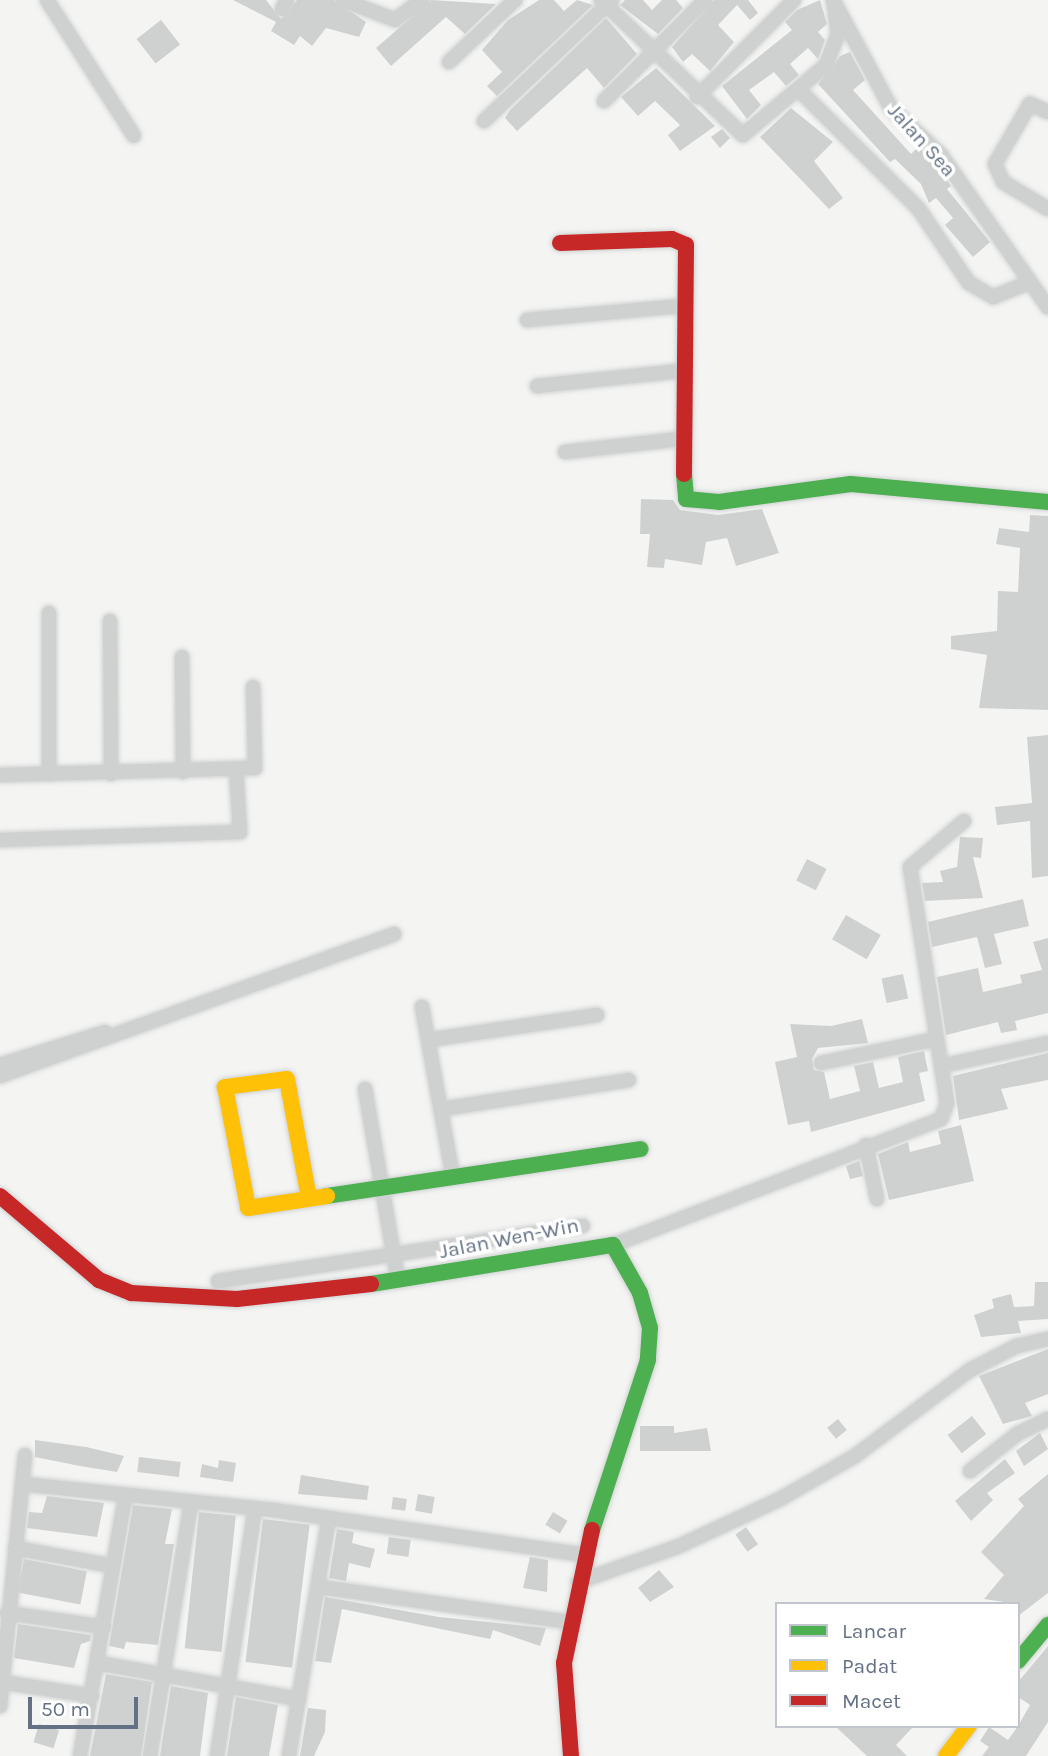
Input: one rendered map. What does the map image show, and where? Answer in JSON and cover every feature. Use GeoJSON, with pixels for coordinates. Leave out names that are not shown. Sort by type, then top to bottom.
{"type":"FeatureCollection","features":[{"type":"Feature","properties":{"kind":"street"},"geometry":{"type":"LineString","coordinates":[[47,0],[134,136]]}},
{"type":"Feature","properties":{"kind":"street"},"geometry":{"type":"LineString","coordinates":[[343,0],[395,20],[422,0]]}},
{"type":"Feature","properties":{"kind":"street"},"geometry":{"type":"LineString","coordinates":[[449,62],[514,0]]}},
{"type":"Feature","properties":{"kind":"street"},"geometry":{"type":"LineString","coordinates":[[604,101],[705,0]]}},
{"type":"Feature","properties":{"kind":"street"},"geometry":{"type":"LineString","coordinates":[[696,97],[794,0]]}},
{"type":"Feature","properties":{"kind":"street"},"geometry":{"type":"LineString","coordinates":[[484,121],[606,2],[696,97],[743,135],[798,89],[835,50],[833,0]]}},
{"type":"Feature","properties":{"kind":"street","name":"Jalan Sea"},"geometry":{"type":"LineString","coordinates":[[833,0],[891,108],[942,155],[1027,284],[1048,307]]}},
{"type":"Feature","properties":{"kind":"street"},"geometry":{"type":"LineString","coordinates":[[798,89],[918,208],[969,283],[993,297],[1027,284]]}},
{"type":"Feature","properties":{"kind":"street"},"geometry":{"type":"LineString","coordinates":[[1048,112],[1030,104],[995,164],[1003,182],[1048,209]]}},
{"type":"Feature","properties":{"kind":"street"},"geometry":{"type":"LineString","coordinates":[[560,243],[679,241],[686,245],[682,306],[680,439],[682,496],[692,502],[851,484],[1048,502]]}},
{"type":"Feature","properties":{"kind":"street"},"geometry":{"type":"LineString","coordinates":[[527,320],[682,306]]}},
{"type":"Feature","properties":{"kind":"street"},"geometry":{"type":"LineString","coordinates":[[537,386],[680,372]]}},
{"type":"Feature","properties":{"kind":"street"},"geometry":{"type":"LineString","coordinates":[[565,452],[680,439]]}},
{"type":"Feature","properties":{"kind":"street"},"geometry":{"type":"LineString","coordinates":[[49,613],[49,774]]}},
{"type":"Feature","properties":{"kind":"street"},"geometry":{"type":"LineString","coordinates":[[110,621],[111,774]]}},
{"type":"Feature","properties":{"kind":"street"},"geometry":{"type":"LineString","coordinates":[[183,657],[183,772]]}},
{"type":"Feature","properties":{"kind":"street"},"geometry":{"type":"LineString","coordinates":[[0,775],[255,768],[253,687]]}},
{"type":"Feature","properties":{"kind":"street"},"geometry":{"type":"LineString","coordinates":[[0,840],[240,832],[236,769]]}},
{"type":"Feature","properties":{"kind":"street"},"geometry":{"type":"LineString","coordinates":[[571,1756],[564,1663],[569,1622],[584,1556],[648,1360],[650,1328],[640,1293],[613,1245],[866,1145],[941,1119],[947,1103],[910,867],[964,821]]}},
{"type":"Feature","properties":{"kind":"street"},"geometry":{"type":"LineString","coordinates":[[0,1076],[120,1029],[394,934]]}},
{"type":"Feature","properties":{"kind":"street"},"geometry":{"type":"LineString","coordinates":[[422,1007],[453,1177]]}},
{"type":"Feature","properties":{"kind":"street"},"geometry":{"type":"LineString","coordinates":[[428,1040],[597,1014]]}},
{"type":"Feature","properties":{"kind":"street"},"geometry":{"type":"LineString","coordinates":[[0,1065],[120,1029]]}},
{"type":"Feature","properties":{"kind":"street"},"geometry":{"type":"LineString","coordinates":[[821,1063],[936,1039]]}},
{"type":"Feature","properties":{"kind":"street"},"geometry":{"type":"LineString","coordinates":[[941,1066],[1048,1043]]}},
{"type":"Feature","properties":{"kind":"street"},"geometry":{"type":"LineString","coordinates":[[309,1198],[287,1079],[225,1087],[242,1204],[260,1208],[309,1198],[641,1149]]}},
{"type":"Feature","properties":{"kind":"street"},"geometry":{"type":"LineString","coordinates":[[442,1109],[629,1080]]}},
{"type":"Feature","properties":{"kind":"street"},"geometry":{"type":"LineString","coordinates":[[365,1089],[385,1188],[398,1280]]}},
{"type":"Feature","properties":{"kind":"street"},"geometry":{"type":"LineString","coordinates":[[866,1145],[877,1199]]}},
{"type":"Feature","properties":{"kind":"street","name":"Jalan Wen-Win"},"geometry":{"type":"LineString","coordinates":[[0,1196],[81,1269],[131,1293],[237,1299],[398,1280],[613,1245]]}},
{"type":"Feature","properties":{"kind":"street"},"geometry":{"type":"LineString","coordinates":[[218,1281],[583,1226]]}},
{"type":"Feature","properties":{"kind":"street"},"geometry":{"type":"LineString","coordinates":[[578,1582],[677,1547],[780,1499],[855,1457],[970,1370],[1017,1346],[1048,1339]]}},
{"type":"Feature","properties":{"kind":"street"},"geometry":{"type":"LineString","coordinates":[[970,1471],[1017,1434],[1048,1419]]}},
{"type":"Feature","properties":{"kind":"street"},"geometry":{"type":"LineString","coordinates":[[0,1706],[7,1613],[25,1455]]}},
{"type":"Feature","properties":{"kind":"street"},"geometry":{"type":"LineString","coordinates":[[22,1484],[329,1518],[584,1556]]}},
{"type":"Feature","properties":{"kind":"street"},"geometry":{"type":"LineString","coordinates":[[80,1756],[125,1497]]}},
{"type":"Feature","properties":{"kind":"street"},"geometry":{"type":"LineString","coordinates":[[150,1756],[191,1502]]}},
{"type":"Feature","properties":{"kind":"street"},"geometry":{"type":"LineString","coordinates":[[217,1756],[231,1683],[255,1509]]}},
{"type":"Feature","properties":{"kind":"street"},"geometry":{"type":"LineString","coordinates":[[289,1756],[320,1587],[329,1518]]}},
{"type":"Feature","properties":{"kind":"street"},"geometry":{"type":"LineString","coordinates":[[15,1548],[113,1566]]}},
{"type":"Feature","properties":{"kind":"street"},"geometry":{"type":"LineString","coordinates":[[320,1587],[569,1622]]}},
{"type":"Feature","properties":{"kind":"street"},"geometry":{"type":"LineString","coordinates":[[7,1613],[104,1627]]}},
{"type":"Feature","properties":{"kind":"street"},"geometry":{"type":"LineString","coordinates":[[1020,1659],[1048,1625]]}},
{"type":"Feature","properties":{"kind":"street"},"geometry":{"type":"LineString","coordinates":[[98,1663],[231,1683],[299,1699]]}},
{"type":"Feature","properties":{"kind":"street"},"geometry":{"type":"LineString","coordinates":[[1,1682],[92,1696]]}},
{"type":"Feature","properties":{"kind":"street"},"geometry":{"type":"LineString","coordinates":[[946,1756],[967,1728]]}},
{"type":"Feature","properties":{"kind":"building"},"geometry":{"type":"Polygon","coordinates":[[[233,0],[266,0],[281,19],[297,0],[334,0],[366,22],[359,37],[326,28],[312,46],[300,36],[294,45],[271,31],[276,22],[233,0]]]}},
{"type":"Feature","properties":{"kind":"building"},"geometry":{"type":"Polygon","coordinates":[[[431,0],[496,4],[465,34],[446,17],[391,66],[376,48],[431,0]]]}},
{"type":"Feature","properties":{"kind":"building"},"geometry":{"type":"Polygon","coordinates":[[[539,0],[554,0],[564,11],[577,0],[593,5],[497,96],[487,86],[502,72],[482,50],[508,20],[539,0]]]}},
{"type":"Feature","properties":{"kind":"building"},"geometry":{"type":"Polygon","coordinates":[[[625,0],[643,0],[652,10],[662,0],[676,0],[683,8],[658,34],[620,5],[625,0]]]}},
{"type":"Feature","properties":{"kind":"building"},"geometry":{"type":"Polygon","coordinates":[[[714,0],[748,0],[758,13],[750,20],[737,5],[718,25],[734,42],[710,71],[692,54],[683,62],[672,47],[714,0]]]}},
{"type":"Feature","properties":{"kind":"building"},"geometry":{"type":"Polygon","coordinates":[[[820,0],[827,24],[818,32],[825,40],[818,59],[808,48],[790,64],[799,75],[786,86],[774,72],[749,90],[761,105],[747,119],[722,86],[792,30],[785,22],[797,10],[820,0]]]}},
{"type":"Feature","properties":{"kind":"building"},"geometry":{"type":"Polygon","coordinates":[[[606,18],[637,54],[604,88],[587,68],[517,131],[505,118],[510,110],[606,18]]]}},
{"type":"Feature","properties":{"kind":"building"},"geometry":{"type":"Polygon","coordinates":[[[161,20],[180,44],[156,64],[137,39],[161,20]]]}},
{"type":"Feature","properties":{"kind":"building"},"geometry":{"type":"Polygon","coordinates":[[[850,52],[865,80],[853,90],[911,154],[918,147],[934,161],[951,186],[947,189],[990,242],[973,257],[945,225],[953,218],[936,198],[929,203],[921,184],[895,159],[890,162],[818,84],[840,56],[850,52]]]}},
{"type":"Feature","properties":{"kind":"building"},"geometry":{"type":"Polygon","coordinates":[[[656,68],[715,126],[680,151],[668,135],[680,125],[655,101],[638,116],[621,97],[656,68]]]}},
{"type":"Feature","properties":{"kind":"building"},"geometry":{"type":"Polygon","coordinates":[[[791,108],[833,142],[814,161],[843,198],[829,209],[760,137],[791,108]]]}},
{"type":"Feature","properties":{"kind":"building"},"geometry":{"type":"Polygon","coordinates":[[[722,129],[730,138],[720,148],[711,137],[722,129]]]}},
{"type":"Feature","properties":{"kind":"building"},"geometry":{"type":"Polygon","coordinates":[[[641,499],[673,500],[680,510],[718,515],[762,509],[779,553],[736,566],[727,538],[706,542],[702,565],[665,559],[664,568],[647,567],[650,534],[640,534],[641,499]]]}},
{"type":"Feature","properties":{"kind":"building"},"geometry":{"type":"Polygon","coordinates":[[[1030,515],[1048,516],[1048,710],[979,708],[987,655],[951,649],[951,636],[997,631],[998,591],[1018,592],[1020,548],[996,544],[999,528],[1029,532],[1030,515]]]}},
{"type":"Feature","properties":{"kind":"building"},"geometry":{"type":"Polygon","coordinates":[[[1048,735],[1048,876],[1032,878],[1030,821],[997,825],[995,807],[1032,803],[1027,737],[1048,735]]]}},
{"type":"Feature","properties":{"kind":"building"},"geometry":{"type":"Polygon","coordinates":[[[960,837],[983,838],[981,858],[973,857],[983,898],[925,901],[922,883],[943,882],[940,871],[957,867],[960,837]]]}},
{"type":"Feature","properties":{"kind":"building"},"geometry":{"type":"Polygon","coordinates":[[[807,859],[827,869],[816,890],[796,880],[807,859]]]}},
{"type":"Feature","properties":{"kind":"building"},"geometry":{"type":"Polygon","coordinates":[[[1023,899],[1029,926],[994,934],[1002,964],[985,968],[977,937],[932,947],[928,922],[1023,899]]]}},
{"type":"Feature","properties":{"kind":"building"},"geometry":{"type":"Polygon","coordinates":[[[846,915],[881,935],[867,959],[832,939],[846,915]]]}},
{"type":"Feature","properties":{"kind":"building"},"geometry":{"type":"Polygon","coordinates":[[[1048,938],[1048,1013],[1015,1021],[1017,1030],[1001,1033],[998,1022],[946,1035],[937,977],[978,968],[983,992],[1022,983],[1020,975],[1042,970],[1033,942],[1048,938]]]}},
{"type":"Feature","properties":{"kind":"building"},"geometry":{"type":"Polygon","coordinates":[[[903,974],[908,998],[887,1003],[881,979],[903,974]]]}},
{"type":"Feature","properties":{"kind":"building"},"geometry":{"type":"Polygon","coordinates":[[[862,1019],[868,1043],[818,1048],[812,1059],[814,1070],[824,1072],[830,1099],[860,1091],[854,1066],[873,1062],[879,1088],[903,1082],[898,1057],[924,1051],[928,1071],[919,1073],[925,1101],[811,1132],[809,1121],[788,1125],[775,1062],[797,1057],[790,1024],[831,1026],[862,1019]]]}},
{"type":"Feature","properties":{"kind":"building"},"geometry":{"type":"Polygon","coordinates":[[[1048,1053],[1048,1080],[1001,1089],[1008,1109],[959,1120],[953,1076],[1048,1053]]]}},
{"type":"Feature","properties":{"kind":"building"},"geometry":{"type":"Polygon","coordinates":[[[961,1125],[974,1181],[889,1200],[878,1154],[908,1142],[910,1152],[941,1144],[938,1131],[961,1125]]]}},
{"type":"Feature","properties":{"kind":"building"},"geometry":{"type":"Polygon","coordinates":[[[859,1161],[863,1176],[850,1179],[846,1166],[859,1161]]]}},
{"type":"Feature","properties":{"kind":"building"},"geometry":{"type":"Polygon","coordinates":[[[1035,1282],[1048,1282],[1048,1319],[1018,1321],[1021,1333],[981,1337],[974,1315],[994,1308],[992,1299],[1011,1294],[1014,1307],[1034,1306],[1035,1282]]]}},
{"type":"Feature","properties":{"kind":"building"},"geometry":{"type":"Polygon","coordinates":[[[1048,1349],[1048,1394],[1025,1403],[1032,1416],[1003,1424],[979,1376],[1048,1349]]]}},
{"type":"Feature","properties":{"kind":"building"},"geometry":{"type":"Polygon","coordinates":[[[972,1416],[986,1434],[962,1453],[948,1435],[972,1416]]]}},
{"type":"Feature","properties":{"kind":"building"},"geometry":{"type":"Polygon","coordinates":[[[838,1419],[847,1430],[836,1439],[827,1428],[838,1419]]]}},
{"type":"Feature","properties":{"kind":"building"},"geometry":{"type":"Polygon","coordinates":[[[640,1426],[674,1426],[674,1433],[707,1428],[711,1451],[640,1451],[640,1426]]]}},
{"type":"Feature","properties":{"kind":"building"},"geometry":{"type":"Polygon","coordinates":[[[1040,1433],[1048,1449],[1024,1466],[1016,1451],[1040,1433]]]}},
{"type":"Feature","properties":{"kind":"building"},"geometry":{"type":"Polygon","coordinates":[[[35,1440],[86,1447],[124,1456],[117,1472],[80,1466],[35,1457],[35,1440]]]}},
{"type":"Feature","properties":{"kind":"building"},"geometry":{"type":"Polygon","coordinates":[[[139,1457],[181,1462],[179,1477],[137,1472],[139,1457]]]}},
{"type":"Feature","properties":{"kind":"building"},"geometry":{"type":"Polygon","coordinates":[[[1005,1459],[1015,1473],[987,1493],[993,1500],[971,1521],[955,1501],[1005,1459]]]}},
{"type":"Feature","properties":{"kind":"building"},"geometry":{"type":"Polygon","coordinates":[[[219,1460],[236,1463],[233,1482],[200,1477],[202,1464],[218,1468],[219,1460]]]}},
{"type":"Feature","properties":{"kind":"building"},"geometry":{"type":"Polygon","coordinates":[[[1048,1474],[1048,1593],[1020,1614],[1020,1602],[984,1599],[1004,1575],[981,1552],[1024,1506],[1018,1499],[1048,1474]]]}},
{"type":"Feature","properties":{"kind":"building"},"geometry":{"type":"Polygon","coordinates":[[[301,1475],[369,1486],[367,1500],[298,1494],[301,1475]]]}},
{"type":"Feature","properties":{"kind":"building"},"geometry":{"type":"Polygon","coordinates":[[[418,1494],[435,1497],[432,1514],[415,1511],[418,1494]]]}},
{"type":"Feature","properties":{"kind":"building"},"geometry":{"type":"Polygon","coordinates":[[[47,1496],[104,1503],[97,1537],[27,1528],[29,1512],[42,1513],[47,1496]]]}},
{"type":"Feature","properties":{"kind":"building"},"geometry":{"type":"Polygon","coordinates":[[[393,1497],[407,1499],[405,1511],[391,1509],[393,1497]]]}},
{"type":"Feature","properties":{"kind":"building"},"geometry":{"type":"Polygon","coordinates":[[[133,1505],[172,1509],[165,1544],[174,1544],[158,1645],[126,1642],[124,1649],[109,1646],[133,1505]]]}},
{"type":"Feature","properties":{"kind":"building"},"geometry":{"type":"Polygon","coordinates":[[[199,1512],[236,1516],[221,1652],[185,1648],[199,1512]]]}},
{"type":"Feature","properties":{"kind":"building"},"geometry":{"type":"Polygon","coordinates":[[[553,1512],[568,1521],[560,1534],[545,1525],[553,1512]]]}},
{"type":"Feature","properties":{"kind":"building"},"geometry":{"type":"Polygon","coordinates":[[[263,1519],[310,1525],[292,1668],[245,1662],[263,1519]]]}},
{"type":"Feature","properties":{"kind":"building"},"geometry":{"type":"Polygon","coordinates":[[[746,1527],[758,1544],[747,1552],[735,1534],[746,1527]]]}},
{"type":"Feature","properties":{"kind":"building"},"geometry":{"type":"Polygon","coordinates":[[[337,1529],[354,1532],[352,1543],[375,1549],[370,1568],[349,1563],[346,1581],[329,1578],[337,1529]]]}},
{"type":"Feature","properties":{"kind":"building"},"geometry":{"type":"Polygon","coordinates":[[[389,1537],[411,1540],[408,1557],[387,1554],[389,1537]]]}},
{"type":"Feature","properties":{"kind":"building"},"geometry":{"type":"Polygon","coordinates":[[[530,1557],[548,1560],[547,1592],[523,1588],[530,1557]]]}},
{"type":"Feature","properties":{"kind":"building"},"geometry":{"type":"Polygon","coordinates":[[[24,1559],[87,1571],[80,1605],[18,1592],[24,1559]]]}},
{"type":"Feature","properties":{"kind":"building"},"geometry":{"type":"Polygon","coordinates":[[[659,1570],[674,1587],[650,1602],[638,1588],[659,1570]]]}},
{"type":"Feature","properties":{"kind":"building"},"geometry":{"type":"Polygon","coordinates":[[[325,1597],[439,1617],[546,1628],[540,1646],[493,1630],[490,1639],[342,1609],[331,1663],[315,1661],[325,1597]]]}},
{"type":"Feature","properties":{"kind":"building"},"geometry":{"type":"Polygon","coordinates":[[[18,1624],[91,1635],[90,1641],[81,1644],[74,1668],[14,1658],[18,1624]]]}},
{"type":"Feature","properties":{"kind":"building"},"geometry":{"type":"Polygon","coordinates":[[[1048,1646],[1048,1722],[1026,1756],[982,1756],[989,1747],[980,1741],[988,1728],[1008,1740],[1017,1728],[1020,1728],[1020,1722],[1030,1705],[1020,1698],[1020,1680],[1048,1646]]]}},
{"type":"Feature","properties":{"kind":"building"},"geometry":{"type":"Polygon","coordinates":[[[106,1674],[152,1682],[141,1756],[90,1756],[106,1674]]]}},
{"type":"Feature","properties":{"kind":"building"},"geometry":{"type":"Polygon","coordinates":[[[171,1686],[208,1693],[200,1756],[160,1756],[171,1686]]]}},
{"type":"Feature","properties":{"kind":"building"},"geometry":{"type":"Polygon","coordinates":[[[236,1697],[278,1705],[269,1756],[227,1756],[236,1697]]]}},
{"type":"Feature","properties":{"kind":"building"},"geometry":{"type":"Polygon","coordinates":[[[308,1708],[326,1710],[325,1732],[314,1756],[300,1756],[308,1708]]]}},
{"type":"Feature","properties":{"kind":"building"},"geometry":{"type":"Polygon","coordinates":[[[39,1724],[59,1730],[54,1748],[33,1742],[39,1724]]]}},
{"type":"Feature","properties":{"kind":"building"},"geometry":{"type":"Polygon","coordinates":[[[837,1728],[912,1728],[896,1745],[907,1756],[867,1756],[837,1728]]]}},
{"type":"Feature","properties":{"kind":"traffic: fast"},"geometry":{"type":"LineString","coordinates":[[684,474],[686,499],[719,502],[851,484],[1048,502]]}},
{"type":"Feature","properties":{"kind":"traffic: fast"},"geometry":{"type":"LineString","coordinates":[[327,1196],[641,1149]]}},
{"type":"Feature","properties":{"kind":"traffic: fast"},"geometry":{"type":"LineString","coordinates":[[371,1284],[613,1245],[640,1293],[650,1328],[648,1360],[592,1530]]}},
{"type":"Feature","properties":{"kind":"traffic: fast"},"geometry":{"type":"LineString","coordinates":[[1020,1659],[1048,1625]]}},
{"type":"Feature","properties":{"kind":"traffic: slow"},"geometry":{"type":"LineString","coordinates":[[309,1198],[287,1079],[225,1087],[248,1208],[327,1196]]}},
{"type":"Feature","properties":{"kind":"traffic: slow"},"geometry":{"type":"LineString","coordinates":[[946,1756],[967,1728]]}},
{"type":"Feature","properties":{"kind":"traffic: jam"},"geometry":{"type":"LineString","coordinates":[[560,243],[672,239],[686,245],[684,474]]}},
{"type":"Feature","properties":{"kind":"traffic: jam"},"geometry":{"type":"LineString","coordinates":[[0,1196],[99,1280],[131,1293],[237,1299],[371,1284]]}},
{"type":"Feature","properties":{"kind":"traffic: jam"},"geometry":{"type":"LineString","coordinates":[[571,1756],[564,1663],[592,1530]]}}]}
